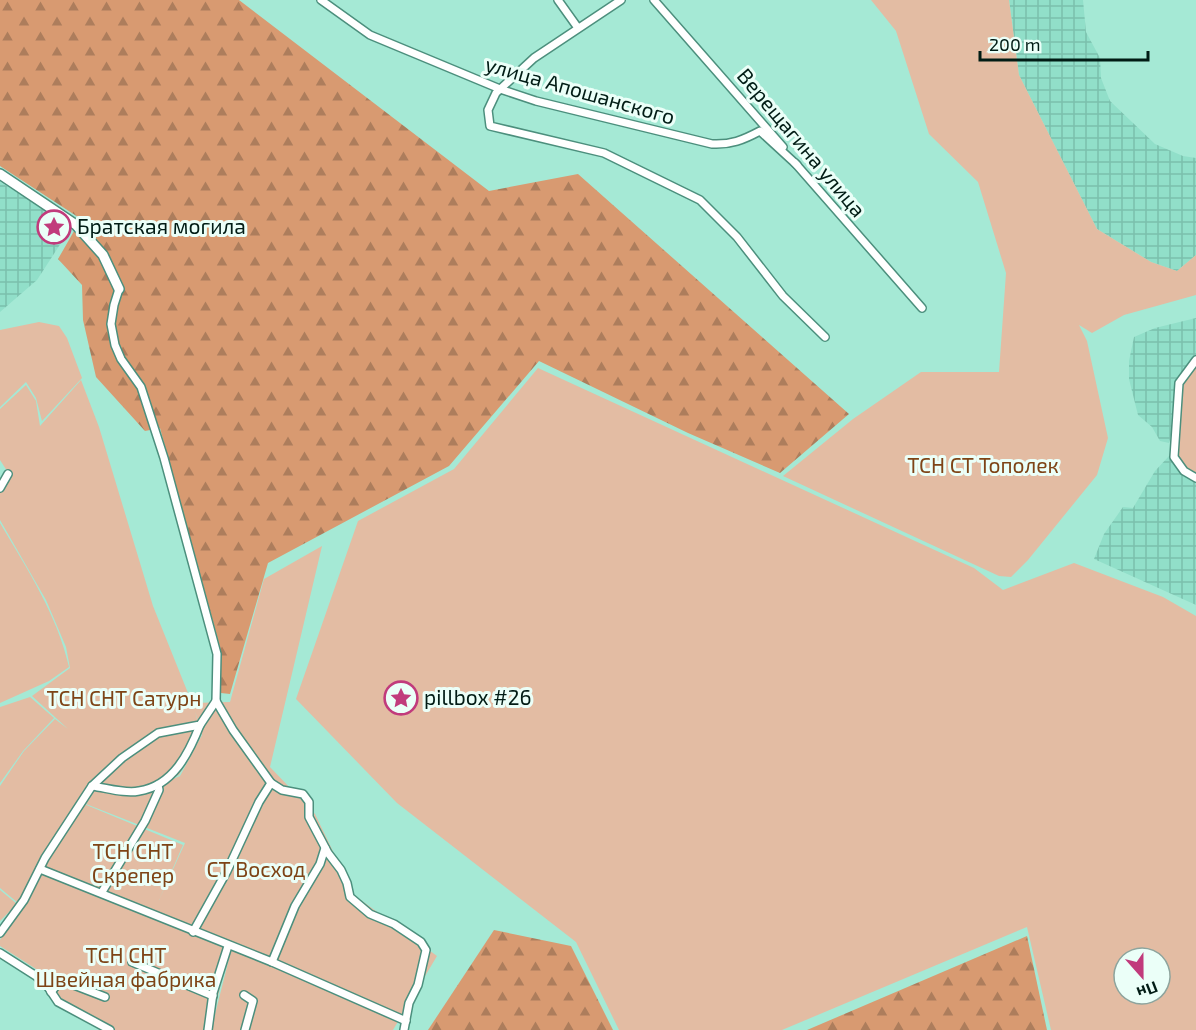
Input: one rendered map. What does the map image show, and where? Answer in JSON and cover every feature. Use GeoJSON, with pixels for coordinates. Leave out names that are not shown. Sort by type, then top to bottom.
{"type":"FeatureCollection","features":[{"type":"Feature","properties":{"kind":"street","name":"улица Апошанского"},"geometry":{"type":"LineString","coordinates":[[321,0],[370,36],[500,89],[712,144],[729,145],[760,131],[797,165]]}},
{"type":"Feature","properties":{"kind":"street"},"geometry":{"type":"LineString","coordinates":[[558,0],[578,28]]}},
{"type":"Feature","properties":{"kind":"street"},"geometry":{"type":"LineString","coordinates":[[621,0],[534,58],[500,89],[488,110],[490,126],[604,153],[700,200],[737,237],[783,296],[825,337]]}},
{"type":"Feature","properties":{"kind":"street","name":"Верещагина улица"},"geometry":{"type":"LineString","coordinates":[[654,0],[922,308]]}},
{"type":"Feature","properties":{"kind":"street"},"geometry":{"type":"LineString","coordinates":[[0,174],[75,225],[103,255],[119,289],[111,324],[115,345],[141,387],[164,458],[217,654],[216,701],[233,730],[271,783],[282,790],[303,794],[309,802],[309,817],[325,848],[341,870],[350,897],[370,914],[394,924],[421,942],[426,950],[418,985],[409,1003],[404,1030]]}},
{"type":"Feature","properties":{"kind":"street"},"geometry":{"type":"LineString","coordinates":[[1196,360],[1179,383],[1174,457],[1184,471],[1196,478]]}},
{"type":"Feature","properties":{"kind":"street"},"geometry":{"type":"LineString","coordinates":[[0,488],[8,474]]}},
{"type":"Feature","properties":{"kind":"street"},"geometry":{"type":"LineString","coordinates":[[92,786],[130,792],[158,785],[178,768],[192,746],[200,725],[216,701]]}},
{"type":"Feature","properties":{"kind":"street"},"geometry":{"type":"LineString","coordinates":[[0,933],[24,900],[39,868],[92,786],[122,758],[158,733],[200,725]]}},
{"type":"Feature","properties":{"kind":"street"},"geometry":{"type":"LineString","coordinates":[[193,932],[227,871],[259,802],[271,783]]}},
{"type":"Feature","properties":{"kind":"street"},"geometry":{"type":"LineString","coordinates":[[102,892],[145,821],[159,790],[158,785]]}},
{"type":"Feature","properties":{"kind":"street"},"geometry":{"type":"LineString","coordinates":[[272,962],[295,906],[320,864],[325,848]]}},
{"type":"Feature","properties":{"kind":"street"},"geometry":{"type":"LineString","coordinates":[[39,868],[272,962],[406,1021]]}},
{"type":"Feature","properties":{"kind":"street"},"geometry":{"type":"LineString","coordinates":[[208,1030],[213,996],[228,946]]}},
{"type":"Feature","properties":{"kind":"street"},"geometry":{"type":"LineString","coordinates":[[0,952],[36,976],[58,1002],[110,1030]]}},
{"type":"Feature","properties":{"kind":"street"},"geometry":{"type":"LineString","coordinates":[[132,962],[213,996]]}},
{"type":"Feature","properties":{"kind":"street"},"geometry":{"type":"LineString","coordinates":[[51,992],[61,980],[105,997]]}},
{"type":"Feature","properties":{"kind":"street"},"geometry":{"type":"LineString","coordinates":[[244,995],[252,1001],[245,1030]]}},
{"type":"Feature","properties":{"kind":"shaded area"},"geometry":{"type":"Polygon","coordinates":[[[1009,0],[1083,0],[1086,32],[1100,58],[1101,78],[1110,101],[1155,144],[1183,156],[1196,158],[1196,255],[1177,271],[1151,262],[1097,229],[1019,75],[1009,0]]]}},
{"type":"Feature","properties":{"kind":"shaded area"},"geometry":{"type":"Polygon","coordinates":[[[0,182],[72,226],[37,280],[0,312],[0,182]]]}},
{"type":"Feature","properties":{"kind":"shaded area"},"geometry":{"type":"Polygon","coordinates":[[[1196,318],[1196,357],[1180,374],[1175,419],[1169,443],[1160,441],[1152,427],[1138,415],[1129,379],[1129,361],[1134,337],[1155,328],[1196,318]]]}},
{"type":"Feature","properties":{"kind":"shaded area"},"geometry":{"type":"Polygon","coordinates":[[[1169,456],[1180,469],[1196,478],[1196,605],[1094,559],[1104,534],[1123,507],[1133,508],[1155,471],[1169,456]]]}},
{"type":"Feature","properties":{"kind":"green space"},"geometry":{"type":"Polygon","coordinates":[[[0,0],[239,0],[489,191],[578,174],[849,414],[780,473],[688,433],[539,361],[449,466],[268,563],[230,694],[221,693],[220,647],[160,428],[145,431],[96,377],[83,320],[82,285],[58,259],[81,219],[0,166],[0,0]]]}},
{"type":"Feature","properties":{"kind":"green space","name":"ТСН СТ Тополек"},"geometry":{"type":"Polygon","coordinates":[[[871,0],[1009,0],[1019,75],[1097,229],[1151,262],[1177,271],[1196,255],[1196,295],[1124,315],[1092,333],[1079,325],[1087,341],[1108,438],[1097,475],[1028,560],[1011,577],[999,576],[783,476],[853,419],[921,372],[999,372],[1006,273],[978,182],[929,134],[896,31],[871,0]]]}},
{"type":"Feature","properties":{"kind":"green space"},"geometry":{"type":"Polygon","coordinates":[[[39,322],[59,326],[67,338],[82,378],[42,421],[36,398],[26,382],[0,407],[0,330],[39,322]]]}},
{"type":"Feature","properties":{"kind":"green space"},"geometry":{"type":"Polygon","coordinates":[[[1196,364],[1196,475],[1177,460],[1181,384],[1196,364]]]}},
{"type":"Feature","properties":{"kind":"green space"},"geometry":{"type":"Polygon","coordinates":[[[538,368],[974,568],[1003,590],[1074,563],[1163,597],[1196,616],[1196,1030],[1051,1030],[1027,927],[782,1030],[619,1030],[576,942],[397,803],[296,699],[358,521],[454,469],[538,368]]]}},
{"type":"Feature","properties":{"kind":"green space"},"geometry":{"type":"Polygon","coordinates":[[[81,380],[99,427],[153,606],[192,703],[230,702],[264,579],[322,546],[270,767],[315,814],[354,895],[437,956],[393,1030],[211,1030],[233,943],[41,867],[84,804],[183,845],[159,900],[185,843],[86,804],[97,787],[137,794],[180,776],[202,735],[195,711],[201,735],[179,775],[137,793],[95,785],[106,769],[39,864],[18,903],[0,888],[0,786],[24,751],[55,719],[68,729],[32,696],[70,668],[66,647],[46,600],[0,520],[0,490],[9,474],[0,460],[0,409],[26,385],[36,401],[40,426],[81,380]]]}},
{"type":"Feature","properties":{"kind":"green space"},"geometry":{"type":"Polygon","coordinates":[[[0,523],[49,610],[64,647],[69,667],[49,681],[0,703],[0,523]]]}},
{"type":"Feature","properties":{"kind":"green space"},"geometry":{"type":"Polygon","coordinates":[[[30,697],[54,718],[23,751],[0,783],[0,707],[30,697]]]}},
{"type":"Feature","properties":{"kind":"green space","name":"ТСН СНТ Швейная фабрика"},"geometry":{"type":"Polygon","coordinates":[[[40,870],[230,944],[216,1005],[207,1030],[114,1030],[59,1001],[47,976],[0,946],[0,940],[40,870]]]}},
{"type":"Feature","properties":{"kind":"green space"},"geometry":{"type":"Polygon","coordinates":[[[0,890],[17,904],[0,921],[0,890]]]}},
{"type":"Feature","properties":{"kind":"green space"},"geometry":{"type":"Polygon","coordinates":[[[494,930],[571,946],[613,1030],[428,1030],[494,930]]]}},
{"type":"Feature","properties":{"kind":"green space"},"geometry":{"type":"Polygon","coordinates":[[[1027,936],[1047,1030],[807,1030],[1027,936]]]}},
{"type":"Feature","properties":{"kind":"place","name":"Братская могила"},"geometry":{"type":"Point","coordinates":[54,227]}},
{"type":"Feature","properties":{"kind":"place","name":"pillbox #26"},"geometry":{"type":"Point","coordinates":[401,698]}},
{"type":"Feature","properties":{"kind":"park label","name":"ТСН СНТ Сатурн"},"geometry":{"type":"Point","coordinates":[124,699]}},
{"type":"Feature","properties":{"kind":"park label","name":"ТСН СНТ Скрепер"},"geometry":{"type":"Point","coordinates":[133,864]}},
{"type":"Feature","properties":{"kind":"park label","name":"СТ Восход"},"geometry":{"type":"Point","coordinates":[256,870]}}]}
